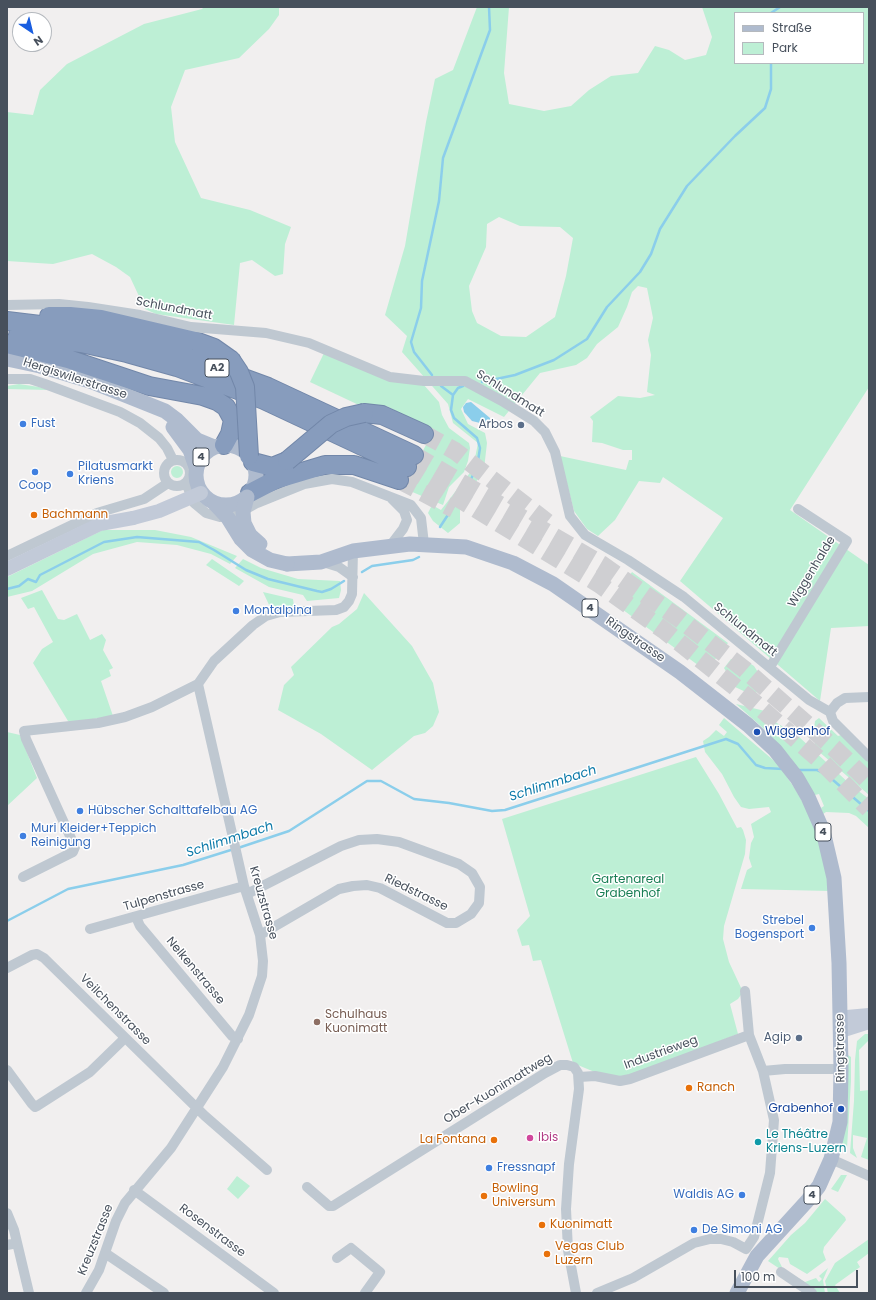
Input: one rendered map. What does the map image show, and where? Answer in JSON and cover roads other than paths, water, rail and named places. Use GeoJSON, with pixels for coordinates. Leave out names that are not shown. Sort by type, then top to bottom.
{"type":"FeatureCollection","features":[{"type":"Feature","properties":{"kind":"highway"},"geometry":{"type":"LineString","coordinates":[[7,320],[58,315],[101,319],[195,341],[214,348],[231,360],[239,372],[245,387],[251,459],[266,467],[279,466],[331,424],[346,416],[364,413],[382,415],[424,434]]}},
{"type":"Feature","properties":{"kind":"highway","name":"A2"},"geometry":{"type":"LineString","coordinates":[[7,320],[90,331],[142,343],[186,356],[268,387],[407,467]]}},
{"type":"Feature","properties":{"kind":"highway","name":"A2"},"geometry":{"type":"LineString","coordinates":[[7,334],[82,343],[127,353],[177,367],[264,400],[407,467]]}},
{"type":"Feature","properties":{"kind":"highway"},"geometry":{"type":"LineString","coordinates":[[7,344],[62,357],[141,384],[174,392],[210,398],[226,407],[232,416],[233,423],[229,438],[219,446]]}},
{"type":"Feature","properties":{"kind":"highway"},"geometry":{"type":"LineString","coordinates":[[248,495],[275,480],[325,465],[407,467]]}},
{"type":"Feature","properties":{"kind":"main road","name":"Hergiswilerstrasse"},"geometry":{"type":"LineString","coordinates":[[7,359],[40,366],[90,381],[143,402],[174,417],[197,440],[219,446]]}},
{"type":"Feature","properties":{"kind":"main road","name":"Hergiswilerstrasse"},"geometry":{"type":"LineString","coordinates":[[143,402],[178,434],[190,450],[196,467]]}},
{"type":"Feature","properties":{"kind":"main road","name":"4"},"geometry":{"type":"LineString","coordinates":[[353,551],[321,562],[288,559],[268,549],[250,535],[244,520],[248,495],[255,480],[251,459],[240,448],[219,446],[203,455],[196,467],[196,482],[201,493],[215,504],[228,518],[241,539],[252,550],[270,560],[288,559],[337,550],[353,551],[390,546],[425,544]]}},
{"type":"Feature","properties":{"kind":"main road"},"geometry":{"type":"LineString","coordinates":[[7,569],[100,524],[159,511],[201,493]]}},
{"type":"Feature","properties":{"kind":"main road"},"geometry":{"type":"LineString","coordinates":[[215,504],[233,504],[248,495]]}},
{"type":"Feature","properties":{"kind":"main road","name":"Ringstrasse"},"geometry":{"type":"LineString","coordinates":[[425,544],[458,546],[485,552],[530,570],[680,672],[748,725],[784,761],[797,778],[819,820],[832,866],[837,919],[841,1069],[840,1122],[831,1159],[816,1189],[757,1256],[737,1293]]}},
{"type":"Feature","properties":{"kind":"main road"},"geometry":{"type":"LineString","coordinates":[[869,1015],[847,1017],[840,1023],[847,1029],[869,1022]]}},
{"type":"Feature","properties":{"kind":"street","name":"Schlundmatt"},"geometry":{"type":"LineString","coordinates":[[7,305],[59,304],[88,307],[136,314],[197,328],[272,334],[309,343],[390,376],[424,381],[465,381],[502,401],[534,421],[545,432],[555,452],[568,510],[573,521],[581,531],[589,538],[628,560],[684,597],[809,700],[830,712]]}},
{"type":"Feature","properties":{"kind":"street"},"geometry":{"type":"LineString","coordinates":[[7,379],[20,378],[50,386],[120,412],[159,438],[167,448],[173,460]]}},
{"type":"Feature","properties":{"kind":"street"},"geometry":{"type":"LineString","coordinates":[[173,460],[183,461],[189,466],[190,475],[186,483],[178,486],[168,483],[164,477],[164,471],[167,464],[173,460]]}},
{"type":"Feature","properties":{"kind":"street"},"geometry":{"type":"LineString","coordinates":[[186,483],[194,502],[206,514],[220,517],[234,516],[257,503],[304,484],[332,479],[352,482],[411,505],[418,512],[422,524],[425,544]]}},
{"type":"Feature","properties":{"kind":"street"},"geometry":{"type":"LineString","coordinates":[[7,556],[91,516],[144,499],[168,483]]}},
{"type":"Feature","properties":{"kind":"street"},"geometry":{"type":"LineString","coordinates":[[386,494],[402,509],[407,518],[403,529],[390,546]]}},
{"type":"Feature","properties":{"kind":"street","name":"Wiggenhalde"},"geometry":{"type":"LineString","coordinates":[[770,667],[847,541],[798,509]]}},
{"type":"Feature","properties":{"kind":"street"},"geometry":{"type":"LineString","coordinates":[[23,877],[73,852],[75,848],[26,739],[24,731],[98,723],[126,717],[152,707],[198,684],[214,661],[253,625],[266,616],[280,612],[336,610],[344,607],[352,594],[353,551]]}},
{"type":"Feature","properties":{"kind":"street"},"geometry":{"type":"LineString","coordinates":[[321,562],[339,567],[353,578]]}},
{"type":"Feature","properties":{"kind":"street","name":"Kreuzstrasse"},"geometry":{"type":"LineString","coordinates":[[86,1293],[93,1283],[106,1253],[118,1215],[134,1190],[171,1148],[220,1072],[238,1039],[257,994],[262,976],[263,961],[260,935],[245,890],[198,684]]}},
{"type":"Feature","properties":{"kind":"street"},"geometry":{"type":"LineString","coordinates":[[869,697],[845,698],[837,703],[830,712],[833,721],[869,756]]}},
{"type":"Feature","properties":{"kind":"street","name":"Riedstrasse"},"geometry":{"type":"LineString","coordinates":[[245,890],[341,846],[359,840],[377,839],[399,842],[459,864],[472,873],[480,887],[479,903],[475,910],[464,920],[456,923],[447,922],[380,888],[367,885],[339,889],[260,935]]}},
{"type":"Feature","properties":{"kind":"street","name":"Tulpenstrasse"},"geometry":{"type":"LineString","coordinates":[[90,929],[245,890]]}},
{"type":"Feature","properties":{"kind":"street","name":"Nelkenstrasse"},"geometry":{"type":"LineString","coordinates":[[136,917],[140,926],[232,1036],[238,1039]]}},
{"type":"Feature","properties":{"kind":"street","name":"Veilchenstrasse"},"geometry":{"type":"LineString","coordinates":[[7,968],[32,955],[40,955],[197,1109],[268,1170]]}},
{"type":"Feature","properties":{"kind":"street"},"geometry":{"type":"LineString","coordinates":[[597,1293],[638,1276],[694,1243],[710,1239],[721,1239],[733,1242],[746,1248],[756,1230],[770,1174],[774,1120],[763,1071],[749,1035],[745,991]]}},
{"type":"Feature","properties":{"kind":"street","name":"Industrieweg"},"geometry":{"type":"LineString","coordinates":[[579,1077],[595,1076],[620,1081],[630,1079],[749,1035]]}},
{"type":"Feature","properties":{"kind":"street"},"geometry":{"type":"LineString","coordinates":[[7,1070],[34,1107],[90,1072],[125,1038]]}},
{"type":"Feature","properties":{"kind":"street","name":"Ober-Kuonimattweg"},"geometry":{"type":"LineString","coordinates":[[307,1187],[329,1206],[333,1206],[554,1068],[567,1065],[574,1067],[579,1077]]}},
{"type":"Feature","properties":{"kind":"street"},"geometry":{"type":"LineString","coordinates":[[763,1071],[785,1069],[841,1069]]}},
{"type":"Feature","properties":{"kind":"street"},"geometry":{"type":"LineString","coordinates":[[576,1293],[568,1250],[566,1197],[579,1077]]}},
{"type":"Feature","properties":{"kind":"street"},"geometry":{"type":"LineString","coordinates":[[831,1159],[869,1176]]}},
{"type":"Feature","properties":{"kind":"street","name":"Rosenstrasse"},"geometry":{"type":"LineString","coordinates":[[134,1190],[261,1289],[274,1293]]}},
{"type":"Feature","properties":{"kind":"street"},"geometry":{"type":"LineString","coordinates":[[7,1213],[12,1244],[30,1293]]}},
{"type":"Feature","properties":{"kind":"street"},"geometry":{"type":"LineString","coordinates":[[337,1258],[351,1248],[380,1272],[365,1293]]}},
{"type":"Feature","properties":{"kind":"street"},"geometry":{"type":"LineString","coordinates":[[106,1253],[164,1293]]}},
{"type":"Feature","properties":{"kind":"street"},"geometry":{"type":"LineString","coordinates":[[780,1272],[812,1293]]}},
{"type":"Feature","properties":{"kind":"water"},"geometry":{"type":"Polygon","coordinates":[[[471,402],[490,418],[488,425],[472,421],[464,412],[463,407],[466,403],[471,402]]]}},
{"type":"Feature","properties":{"kind":"waterway"},"geometry":{"type":"LineString","coordinates":[[432,375],[414,352],[411,342],[421,308],[422,281],[439,201],[443,158],[490,30],[489,7]]}},
{"type":"Feature","properties":{"kind":"waterway"},"geometry":{"type":"LineString","coordinates":[[772,12],[780,7]]}},
{"type":"Feature","properties":{"kind":"waterway"},"geometry":{"type":"LineString","coordinates":[[482,382],[515,375],[554,360],[587,339],[607,307],[640,272],[651,254],[660,229],[687,186],[735,136],[765,108],[771,89],[771,64]]}},
{"type":"Feature","properties":{"kind":"waterway"},"geometry":{"type":"LineString","coordinates":[[441,386],[453,395]]}},
{"type":"Feature","properties":{"kind":"waterway"},"geometry":{"type":"LineString","coordinates":[[440,527],[470,481],[477,467],[480,448],[477,438],[454,418],[451,410],[453,395],[458,388],[463,386]]}},
{"type":"Feature","properties":{"kind":"waterway"},"geometry":{"type":"LineString","coordinates":[[7,589],[19,586],[28,579],[36,582],[40,575],[104,542],[137,537],[199,542],[246,570],[268,579],[317,591],[322,592],[331,589],[344,581]]}},
{"type":"Feature","properties":{"kind":"waterway"},"geometry":{"type":"LineString","coordinates":[[362,572],[372,566],[413,560],[419,557]]}},
{"type":"Feature","properties":{"kind":"waterway","name":"Schlimmbach"},"geometry":{"type":"LineString","coordinates":[[238,848],[289,831],[367,781],[381,781],[414,799],[449,803],[492,811],[505,810],[726,739],[738,744],[756,765],[765,768],[783,769]]}},
{"type":"Feature","properties":{"kind":"waterway","name":"Schlimmbach"},"geometry":{"type":"LineString","coordinates":[[798,770],[817,770],[826,774],[869,811]]}},
{"type":"Feature","properties":{"kind":"waterway","name":"Schlimmbach"},"geometry":{"type":"LineString","coordinates":[[7,921],[68,889],[183,865],[234,849]]}},
{"type":"Feature","properties":{"kind":"tunnel"},"geometry":{"type":"LineString","coordinates":[[424,434],[455,451],[547,522]]}},
{"type":"Feature","properties":{"kind":"tunnel"},"geometry":{"type":"LineString","coordinates":[[414,455],[601,564],[677,617],[744,669],[834,748],[869,782]]}},
{"type":"Feature","properties":{"kind":"tunnel"},"geometry":{"type":"LineString","coordinates":[[407,467],[599,584],[665,631],[749,698],[821,761],[869,809]]}},
{"type":"Feature","properties":{"kind":"tunnel"},"geometry":{"type":"LineString","coordinates":[[399,480],[454,509]]}},
{"type":"Feature","properties":{"kind":"place","name":"Fust"},"geometry":{"type":"Point","coordinates":[23,424]}},
{"type":"Feature","properties":{"kind":"place","name":"Arbos"},"geometry":{"type":"Point","coordinates":[521,425]}},
{"type":"Feature","properties":{"kind":"place","name":"Coop"},"geometry":{"type":"Point","coordinates":[35,472]}},
{"type":"Feature","properties":{"kind":"place","name":"Pilatusmarkt Kriens"},"geometry":{"type":"Point","coordinates":[70,474]}},
{"type":"Feature","properties":{"kind":"place","name":"Bachmann"},"geometry":{"type":"Point","coordinates":[34,515]}},
{"type":"Feature","properties":{"kind":"place","name":"Montalpina"},"geometry":{"type":"Point","coordinates":[236,611]}},
{"type":"Feature","properties":{"kind":"place","name":"Wiggenhof"},"geometry":{"type":"Point","coordinates":[757,732]}},
{"type":"Feature","properties":{"kind":"place","name":"Hübscher Schalttafelbau AG"},"geometry":{"type":"Point","coordinates":[80,811]}},
{"type":"Feature","properties":{"kind":"place","name":"Muri Kleider+Teppich Reinigung"},"geometry":{"type":"Point","coordinates":[23,836]}},
{"type":"Feature","properties":{"kind":"place","name":"Strebel Bogensport"},"geometry":{"type":"Point","coordinates":[812,928]}},
{"type":"Feature","properties":{"kind":"place","name":"Schulhaus Kuonimatt"},"geometry":{"type":"Point","coordinates":[317,1022]}},
{"type":"Feature","properties":{"kind":"place","name":"Agip"},"geometry":{"type":"Point","coordinates":[799,1038]}},
{"type":"Feature","properties":{"kind":"place","name":"Ranch"},"geometry":{"type":"Point","coordinates":[689,1088]}},
{"type":"Feature","properties":{"kind":"place","name":"Grabenhof"},"geometry":{"type":"Point","coordinates":[841,1109]}},
{"type":"Feature","properties":{"kind":"place","name":"Ibis"},"geometry":{"type":"Point","coordinates":[530,1138]}},
{"type":"Feature","properties":{"kind":"place","name":"La Fontana"},"geometry":{"type":"Point","coordinates":[494,1140]}},
{"type":"Feature","properties":{"kind":"place","name":"Le Théâtre Kriens-Luzern"},"geometry":{"type":"Point","coordinates":[758,1142]}},
{"type":"Feature","properties":{"kind":"place","name":"Fressnapf"},"geometry":{"type":"Point","coordinates":[489,1168]}},
{"type":"Feature","properties":{"kind":"place","name":"Waldis AG"},"geometry":{"type":"Point","coordinates":[742,1195]}},
{"type":"Feature","properties":{"kind":"place","name":"Bowling Universum"},"geometry":{"type":"Point","coordinates":[484,1196]}},
{"type":"Feature","properties":{"kind":"place","name":"Kuonimatt"},"geometry":{"type":"Point","coordinates":[542,1225]}},
{"type":"Feature","properties":{"kind":"place","name":"De Simoni AG"},"geometry":{"type":"Point","coordinates":[694,1230]}},
{"type":"Feature","properties":{"kind":"place","name":"Vegas Club Luzern"},"geometry":{"type":"Point","coordinates":[547,1254]}},
{"type":"Feature","properties":{"kind":"park label","name":"Gartenareal Grabenhof"},"geometry":{"type":"Point","coordinates":[628,887]}}]}
